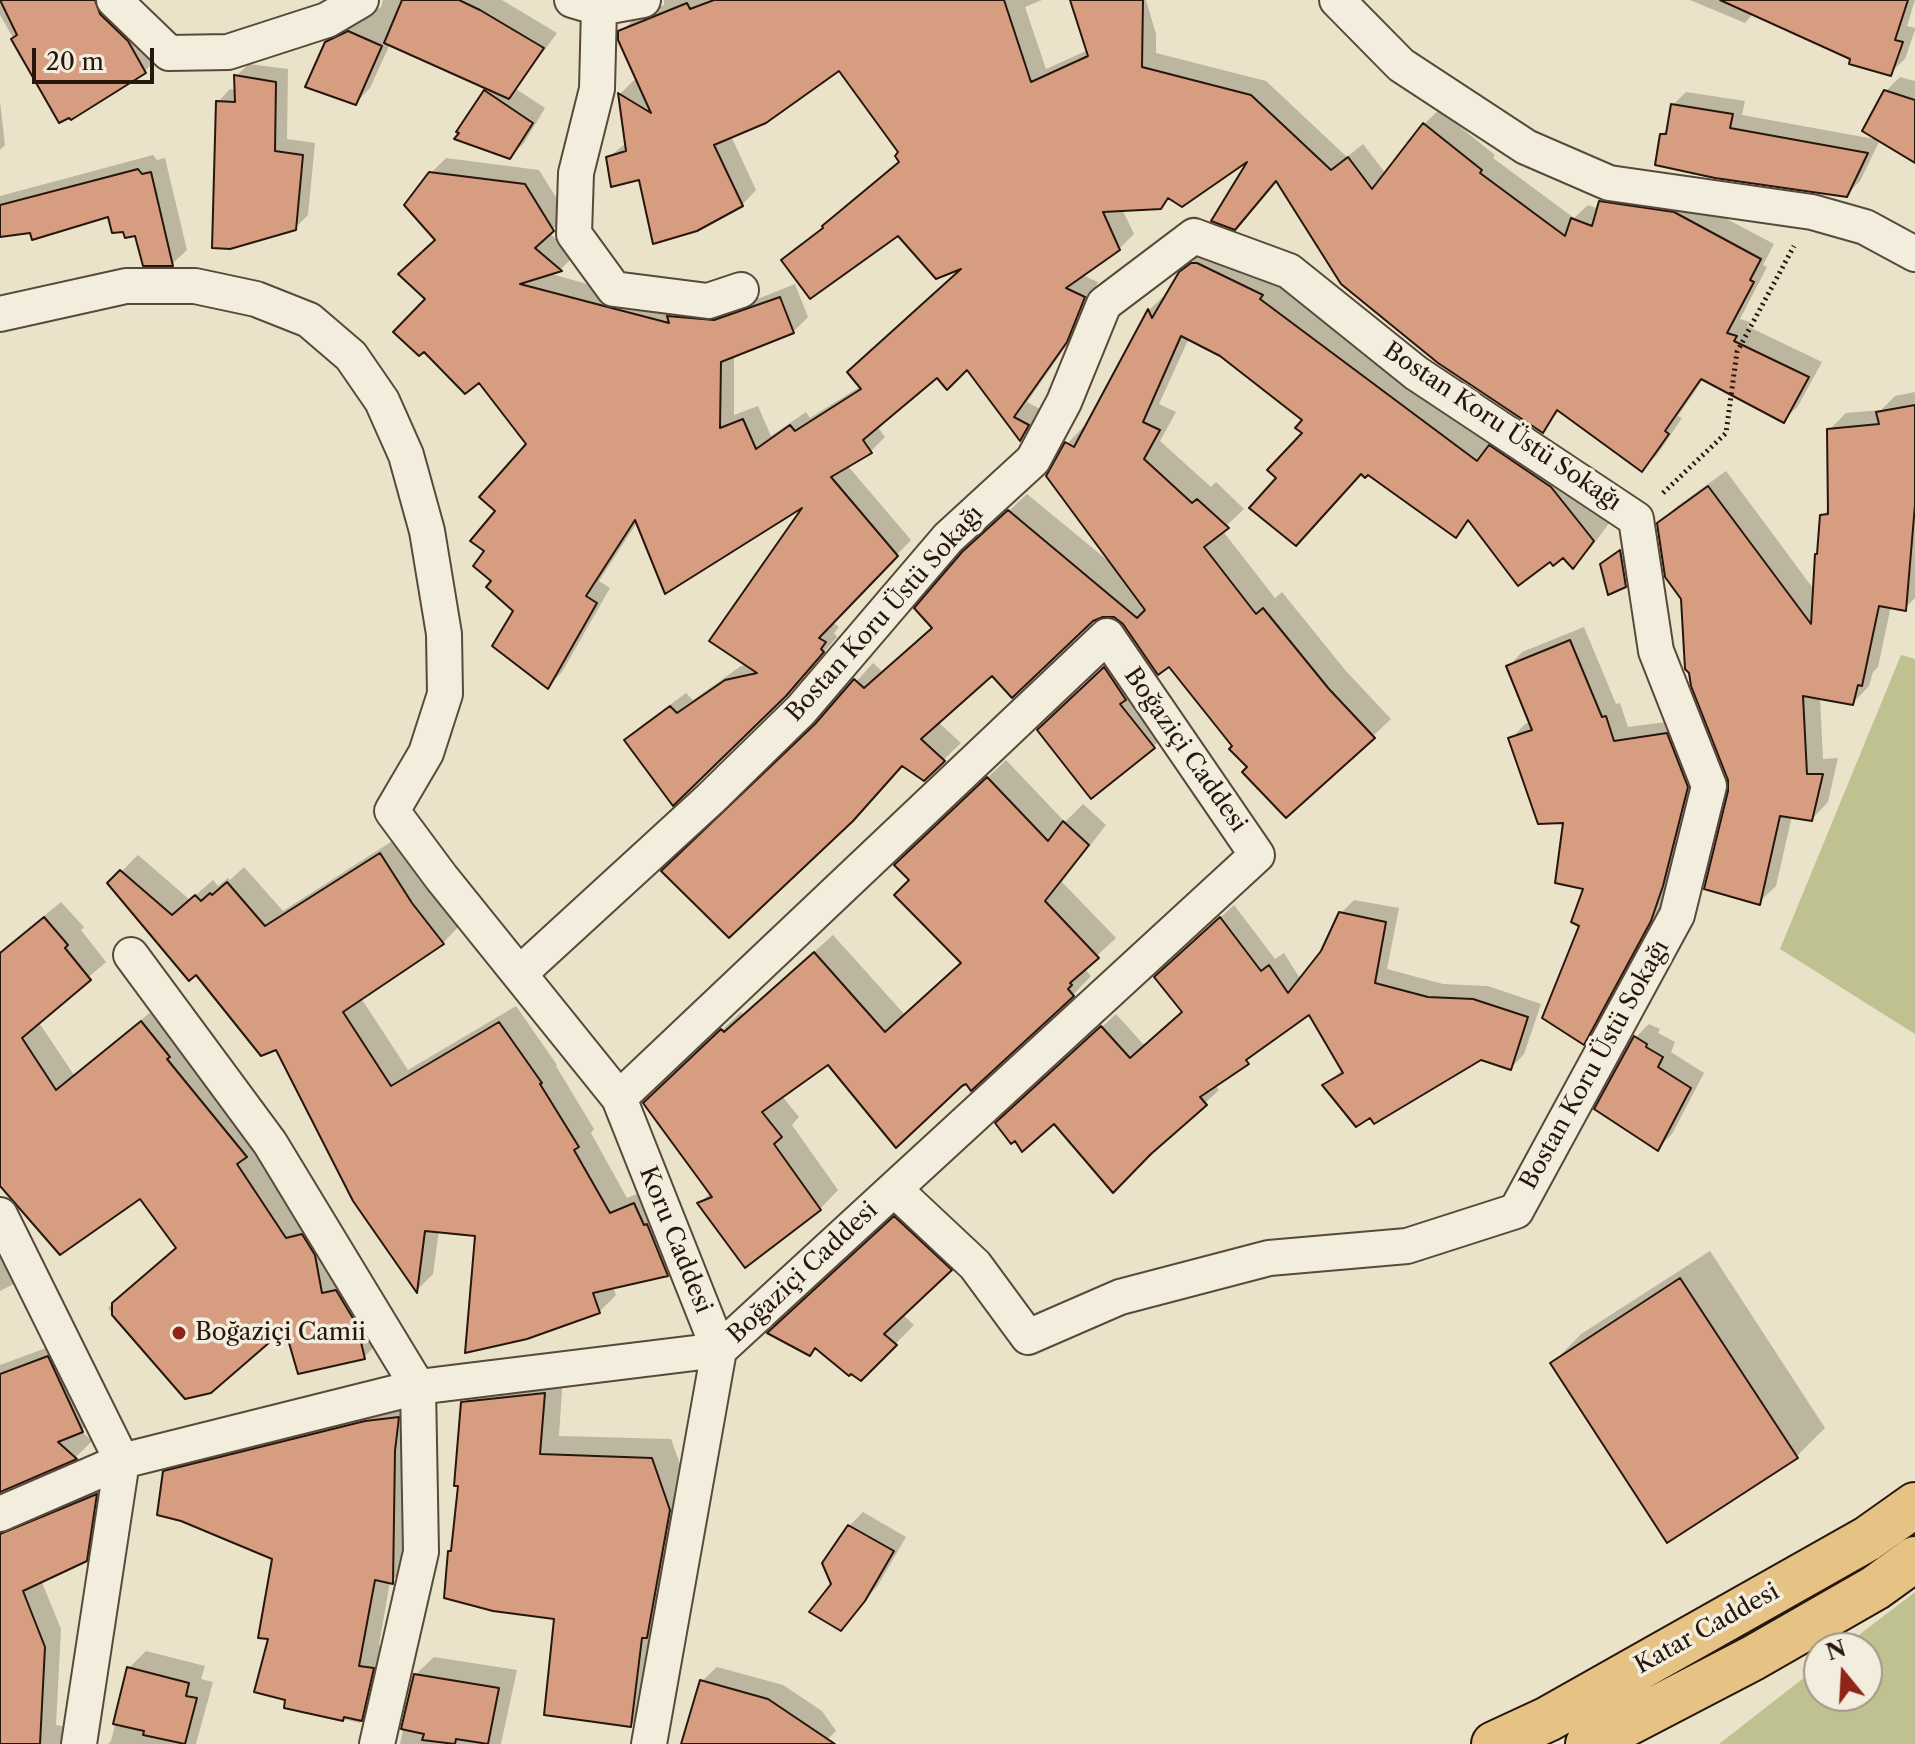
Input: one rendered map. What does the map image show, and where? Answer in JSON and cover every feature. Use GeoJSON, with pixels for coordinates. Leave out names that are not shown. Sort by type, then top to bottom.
{"type":"FeatureCollection","features":[{"type":"Feature","properties":{"kind":"main road","name":"Katar Caddesi"},"geometry":{"type":"LineString","coordinates":[[1494,1744],[1548,1719],[1867,1539],[1915,1505]]}},
{"type":"Feature","properties":{"kind":"main road","name":"Katar Caddesi"},"geometry":{"type":"LineString","coordinates":[[1588,1744],[1753,1658],[1875,1588],[1915,1559]]}},
{"type":"Feature","properties":{"kind":"street"},"geometry":{"type":"LineString","coordinates":[[114,0],[169,53],[228,52],[327,20],[361,0]]}},
{"type":"Feature","properties":{"kind":"street"},"geometry":{"type":"LineString","coordinates":[[643,0],[589,3],[597,89],[576,173],[574,234],[614,289],[708,301],[741,290]]}},
{"type":"Feature","properties":{"kind":"street"},"geometry":{"type":"LineString","coordinates":[[1337,0],[1401,65],[1526,147],[1609,183],[1812,212],[1865,227],[1915,254]]}},
{"type":"Feature","properties":{"kind":"street","name":"Bostan Koru Üstü Sokağı"},"geometry":{"type":"LineString","coordinates":[[519,974],[710,799],[801,710],[948,538],[1033,460],[1064,402],[1104,304],[1194,236],[1289,271],[1416,373],[1636,519],[1656,651],[1709,786],[1677,915],[1516,1211],[1407,1246],[1269,1258],[1120,1297],[1028,1337],[975,1265],[894,1189]]}},
{"type":"Feature","properties":{"kind":"street","name":"Koru Caddesi"},"geometry":{"type":"LineString","coordinates":[[0,314],[126,286],[195,286],[256,299],[309,320],[351,356],[382,401],[406,455],[427,531],[444,634],[445,694],[426,753],[392,811],[619,1098],[719,1350]]}},
{"type":"Feature","properties":{"kind":"street","name":"Boğaziçi Caddesi"},"geometry":{"type":"LineString","coordinates":[[619,1098],[1107,636],[1257,855],[719,1350]]}},
{"type":"Feature","properties":{"kind":"street"},"geometry":{"type":"LineString","coordinates":[[131,955],[270,1143],[418,1387],[421,1552],[377,1744]]}},
{"type":"Feature","properties":{"kind":"street"},"geometry":{"type":"LineString","coordinates":[[0,1215],[122,1461],[79,1744]]}},
{"type":"Feature","properties":{"kind":"street"},"geometry":{"type":"LineString","coordinates":[[0,1514],[122,1461],[418,1387],[719,1350],[649,1744]]}},
{"type":"Feature","properties":{"kind":"path"},"geometry":{"type":"LineString","coordinates":[[1636,519],[1726,433],[1737,352],[1812,212]]}},
{"type":"Feature","properties":{"kind":"green space"},"geometry":{"type":"Polygon","coordinates":[[[1901,655],[1915,659],[1915,1034],[1780,949],[1901,655]]]}},
{"type":"Feature","properties":{"kind":"green space"},"geometry":{"type":"Polygon","coordinates":[[[1915,1592],[1915,1744],[1719,1744],[1803,1678],[1803,1712],[1883,1712],[1883,1632],[1863,1632],[1915,1592]]]}},
{"type":"Feature","properties":{"kind":"building"},"geometry":{"type":"Polygon","coordinates":[[[0,0],[95,0],[100,14],[128,41],[146,73],[71,120],[69,118],[59,123],[11,39],[17,35],[0,0]]]}},
{"type":"Feature","properties":{"kind":"building"},"geometry":{"type":"Polygon","coordinates":[[[402,0],[459,0],[544,48],[509,99],[384,43],[402,0]]]}},
{"type":"Feature","properties":{"kind":"building"},"geometry":{"type":"Polygon","coordinates":[[[714,0],[1004,0],[1031,82],[1088,56],[1070,0],[1143,0],[1142,67],[1251,95],[1331,170],[1348,157],[1372,189],[1423,123],[1482,170],[1480,173],[1565,236],[1571,218],[1592,226],[1599,201],[1674,212],[1761,259],[1750,280],[1754,282],[1727,333],[1737,336],[1734,341],[1809,377],[1784,423],[1701,379],[1665,431],[1669,434],[1642,472],[1557,410],[1543,433],[1438,363],[1341,284],[1276,181],[1235,230],[1211,221],[1247,162],[1182,207],[1168,198],[1161,209],[1103,212],[1120,250],[1066,288],[1085,297],[1067,342],[1014,417],[1029,425],[1020,441],[967,370],[947,390],[937,378],[863,440],[872,453],[831,477],[898,556],[819,638],[826,642],[821,649],[824,652],[786,696],[673,806],[624,740],[670,706],[677,713],[725,680],[757,673],[709,641],[802,508],[665,594],[635,520],[586,596],[597,603],[548,689],[492,646],[513,611],[486,587],[491,581],[473,566],[484,551],[470,541],[495,511],[479,497],[526,444],[479,383],[465,394],[424,352],[419,356],[393,332],[425,299],[398,274],[435,240],[404,205],[429,172],[525,184],[554,231],[535,248],[562,271],[520,284],[669,323],[667,316],[714,320],[780,297],[794,333],[721,362],[720,428],[743,419],[756,449],[790,425],[795,431],[861,389],[847,372],[961,269],[936,279],[898,236],[810,299],[781,260],[899,162],[895,156],[898,152],[839,71],[766,123],[714,145],[743,206],[697,231],[653,244],[639,180],[611,187],[606,157],[626,151],[618,93],[651,113],[618,40],[618,31],[687,3],[690,9],[714,0]]]}},
{"type":"Feature","properties":{"kind":"building"},"geometry":{"type":"Polygon","coordinates":[[[1720,0],[1908,0],[1895,40],[1903,42],[1891,76],[1849,64],[1850,59],[1720,0]]]}},
{"type":"Feature","properties":{"kind":"building"},"geometry":{"type":"Polygon","coordinates":[[[348,31],[382,46],[356,105],[305,87],[325,42],[348,31]]]}},
{"type":"Feature","properties":{"kind":"building"},"geometry":{"type":"Polygon","coordinates":[[[234,75],[276,82],[275,151],[303,155],[296,230],[230,249],[212,248],[216,101],[235,102],[234,75]]]}},
{"type":"Feature","properties":{"kind":"building"},"geometry":{"type":"Polygon","coordinates":[[[484,90],[533,123],[510,159],[454,139],[484,90]]]}},
{"type":"Feature","properties":{"kind":"building"},"geometry":{"type":"Polygon","coordinates":[[[1884,90],[1915,100],[1915,163],[1862,131],[1884,90]]]}},
{"type":"Feature","properties":{"kind":"building"},"geometry":{"type":"Polygon","coordinates":[[[1671,104],[1733,114],[1730,128],[1868,153],[1847,197],[1715,178],[1655,165],[1660,134],[1666,134],[1671,104]]]}},
{"type":"Feature","properties":{"kind":"building"},"geometry":{"type":"Polygon","coordinates":[[[138,169],[142,174],[151,172],[173,266],[143,266],[135,236],[125,238],[123,232],[112,233],[108,217],[32,240],[30,233],[0,237],[0,205],[138,169]]]}},
{"type":"Feature","properties":{"kind":"building"},"geometry":{"type":"Polygon","coordinates":[[[1191,263],[1197,263],[1263,295],[1260,299],[1477,461],[1489,445],[1551,487],[1594,541],[1573,569],[1563,558],[1553,566],[1550,562],[1518,586],[1468,520],[1456,538],[1368,475],[1365,478],[1361,474],[1296,546],[1249,508],[1276,478],[1267,470],[1302,433],[1295,428],[1302,420],[1220,356],[1181,336],[1143,422],[1160,430],[1144,459],[1192,503],[1197,499],[1229,528],[1204,547],[1256,614],[1263,608],[1329,689],[1375,738],[1286,818],[1242,772],[1247,767],[1229,749],[1232,746],[1169,667],[1158,675],[1123,624],[1114,617],[1103,617],[1093,621],[1012,698],[992,676],[921,739],[945,761],[924,781],[902,766],[853,821],[729,938],[661,871],[815,724],[854,679],[864,688],[932,628],[914,608],[962,552],[1008,510],[1137,618],[1145,610],[1046,476],[1065,442],[1074,447],[1148,309],[1152,318],[1179,272],[1191,263]]]}},
{"type":"Feature","properties":{"kind":"building"},"geometry":{"type":"Polygon","coordinates":[[[1915,405],[1915,505],[1906,611],[1879,606],[1862,686],[1858,685],[1853,705],[1803,696],[1807,774],[1823,774],[1812,821],[1780,816],[1760,905],[1704,889],[1728,780],[1685,669],[1681,599],[1665,577],[1657,523],[1708,486],[1811,624],[1820,515],[1828,514],[1827,429],[1879,424],[1876,412],[1915,405]]]}},
{"type":"Feature","properties":{"kind":"building"},"geometry":{"type":"Polygon","coordinates":[[[1620,550],[1626,587],[1608,595],[1600,564],[1620,550]]]}},
{"type":"Feature","properties":{"kind":"building"},"geometry":{"type":"Polygon","coordinates":[[[1570,640],[1602,717],[1606,716],[1614,741],[1667,733],[1688,787],[1651,921],[1584,1045],[1542,1018],[1579,926],[1571,922],[1583,889],[1555,883],[1563,823],[1538,824],[1508,738],[1532,730],[1506,666],[1570,640]]]}},
{"type":"Feature","properties":{"kind":"building"},"geometry":{"type":"Polygon","coordinates":[[[1104,667],[1126,700],[1120,704],[1155,748],[1091,799],[1037,730],[1104,667]]]}},
{"type":"Feature","properties":{"kind":"building"},"geometry":{"type":"Polygon","coordinates":[[[987,777],[1048,841],[1063,821],[1089,845],[1045,901],[1099,958],[1070,983],[1072,985],[1068,989],[1074,996],[971,1091],[966,1084],[962,1086],[896,1148],[828,1065],[762,1112],[782,1137],[774,1144],[821,1210],[745,1268],[697,1203],[712,1197],[643,1103],[721,1029],[724,1032],[814,952],[885,1032],[961,963],[894,895],[909,880],[894,865],[987,777]]]}},
{"type":"Feature","properties":{"kind":"building"},"geometry":{"type":"Polygon","coordinates":[[[380,853],[412,903],[444,944],[343,1012],[391,1086],[499,1022],[542,1083],[579,1147],[574,1150],[610,1213],[634,1203],[644,1225],[647,1224],[668,1276],[593,1293],[600,1313],[527,1339],[465,1353],[475,1236],[425,1231],[417,1293],[353,1201],[276,1050],[261,1056],[196,975],[189,981],[107,883],[120,870],[172,915],[195,895],[201,901],[227,882],[265,926],[380,853]]]}},
{"type":"Feature","properties":{"kind":"building"},"geometry":{"type":"Polygon","coordinates":[[[1339,912],[1386,922],[1375,983],[1428,997],[1473,999],[1528,1017],[1511,1070],[1481,1060],[1374,1124],[1370,1118],[1356,1127],[1322,1085],[1343,1073],[1309,1015],[1246,1060],[1249,1064],[1200,1097],[1207,1105],[1151,1154],[1113,1193],[1054,1124],[1022,1152],[1015,1141],[1011,1144],[995,1123],[1101,1026],[1130,1058],[1182,1012],[1154,977],[1220,917],[1261,971],[1269,965],[1288,993],[1321,951],[1339,912]]]}},
{"type":"Feature","properties":{"kind":"building"},"geometry":{"type":"Polygon","coordinates":[[[44,917],[68,945],[65,948],[91,980],[22,1038],[56,1090],[141,1021],[170,1057],[167,1059],[247,1157],[237,1164],[286,1238],[302,1234],[315,1255],[322,1293],[336,1290],[357,1325],[365,1359],[298,1374],[285,1329],[211,1393],[185,1399],[112,1315],[112,1303],[176,1248],[140,1199],[60,1255],[0,1186],[0,953],[44,917]]]}},
{"type":"Feature","properties":{"kind":"building"},"geometry":{"type":"Polygon","coordinates":[[[1634,1036],[1663,1057],[1658,1067],[1691,1088],[1658,1151],[1594,1109],[1634,1036]]]}},
{"type":"Feature","properties":{"kind":"building"},"geometry":{"type":"Polygon","coordinates":[[[894,1216],[952,1270],[884,1334],[897,1345],[861,1381],[851,1374],[849,1376],[815,1348],[810,1356],[767,1333],[894,1216]]]}},
{"type":"Feature","properties":{"kind":"building"},"geometry":{"type":"Polygon","coordinates":[[[1680,1278],[1798,1458],[1667,1543],[1550,1363],[1680,1278]]]}},
{"type":"Feature","properties":{"kind":"building"},"geometry":{"type":"Polygon","coordinates":[[[48,1356],[83,1432],[58,1442],[77,1459],[0,1492],[0,1374],[48,1356]]]}},
{"type":"Feature","properties":{"kind":"building"},"geometry":{"type":"Polygon","coordinates":[[[545,1393],[540,1454],[652,1458],[670,1510],[647,1638],[642,1638],[631,1727],[544,1715],[554,1619],[493,1611],[444,1598],[458,1486],[454,1486],[461,1402],[545,1393]]]}},
{"type":"Feature","properties":{"kind":"building"},"geometry":{"type":"Polygon","coordinates":[[[399,1417],[395,1451],[393,1584],[375,1580],[359,1666],[374,1668],[362,1721],[344,1717],[343,1721],[284,1708],[285,1700],[254,1692],[268,1639],[258,1638],[272,1559],[181,1521],[157,1515],[163,1471],[365,1421],[399,1417]]]}},
{"type":"Feature","properties":{"kind":"building"},"geometry":{"type":"Polygon","coordinates":[[[97,1494],[87,1561],[23,1591],[45,1647],[40,1744],[0,1744],[0,1534],[97,1494]]]}},
{"type":"Feature","properties":{"kind":"building"},"geometry":{"type":"Polygon","coordinates":[[[848,1525],[894,1551],[865,1601],[841,1631],[809,1612],[831,1584],[822,1563],[848,1525]]]}},
{"type":"Feature","properties":{"kind":"building"},"geometry":{"type":"Polygon","coordinates":[[[127,1667],[189,1683],[186,1696],[197,1698],[185,1744],[143,1735],[144,1731],[113,1724],[127,1667]]]}},
{"type":"Feature","properties":{"kind":"building"},"geometry":{"type":"Polygon","coordinates":[[[414,1674],[499,1688],[488,1744],[456,1739],[455,1744],[422,1740],[424,1734],[401,1729],[414,1674]]]}},
{"type":"Feature","properties":{"kind":"building"},"geometry":{"type":"Polygon","coordinates":[[[700,1680],[768,1699],[835,1744],[681,1744],[700,1680]]]}},
{"type":"Feature","properties":{"kind":"place","name":"Boğaziçi Camii"},"geometry":{"type":"Point","coordinates":[179,1333]}}]}
